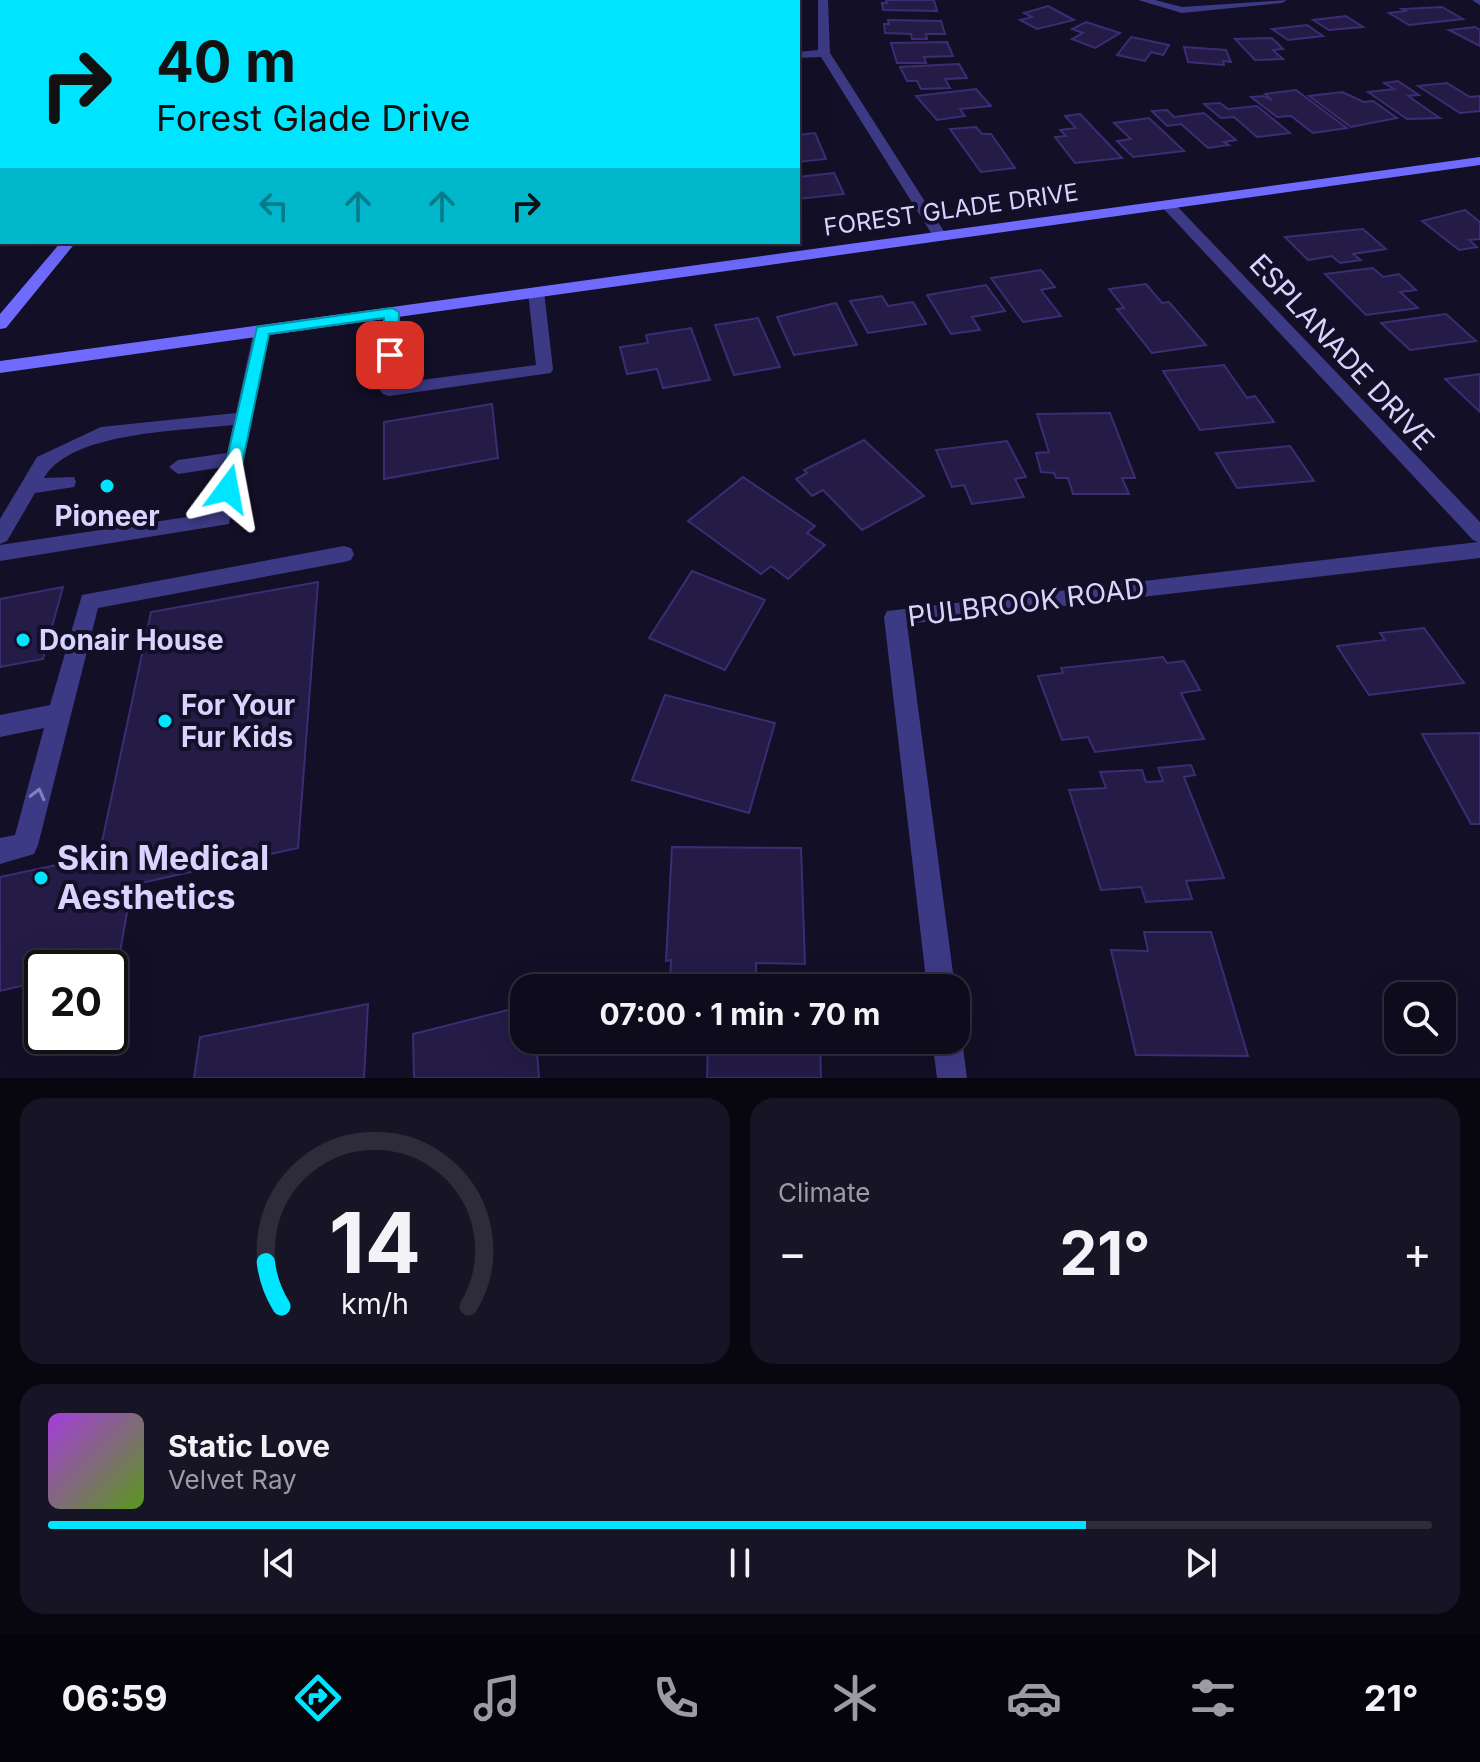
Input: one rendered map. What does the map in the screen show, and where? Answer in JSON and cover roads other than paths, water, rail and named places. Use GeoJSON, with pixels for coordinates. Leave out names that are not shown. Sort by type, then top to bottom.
{"type":"FeatureCollection","features":[{"type":"Feature","properties":{"kind":"street"},"geometry":{"type":"LineString","coordinates":[[823,0],[824,53],[940,236]]}},
{"type":"Feature","properties":{"kind":"street"},"geometry":{"type":"LineString","coordinates":[[1143,0],[1182,10],[1282,0]]}},
{"type":"Feature","properties":{"kind":"street"},"geometry":{"type":"LineString","coordinates":[[800,55],[824,53]]}},
{"type":"Feature","properties":{"kind":"street","name":"FOREST GLADE DRIVE"},"geometry":{"type":"LineString","coordinates":[[0,367],[1480,161]]}},
{"type":"Feature","properties":{"kind":"street","name":"ESPLANADE DRIVE"},"geometry":{"type":"LineString","coordinates":[[1167,204],[1480,535]]}},
{"type":"Feature","properties":{"kind":"street"},"geometry":{"type":"LineString","coordinates":[[0,324],[67,244]]}},
{"type":"Feature","properties":{"kind":"street"},"geometry":{"type":"LineString","coordinates":[[392,312],[389,390],[545,369],[536,292]]}},
{"type":"Feature","properties":{"kind":"street"},"geometry":{"type":"LineString","coordinates":[[0,553],[222,519],[262,330]]}},
{"type":"Feature","properties":{"kind":"street"},"geometry":{"type":"LineString","coordinates":[[0,536],[44,462],[101,433],[244,418]]}},
{"type":"Feature","properties":{"kind":"street"},"geometry":{"type":"LineString","coordinates":[[178,467],[235,459]]}},
{"type":"Feature","properties":{"kind":"street"},"geometry":{"type":"LineString","coordinates":[[29,487],[67,482]]}},
{"type":"Feature","properties":{"kind":"street","name":"PULBROOK ROAD"},"geometry":{"type":"LineString","coordinates":[[939,974],[895,617],[1480,550]]}},
{"type":"Feature","properties":{"kind":"street"},"geometry":{"type":"LineString","coordinates":[[0,851],[25,845],[89,601],[344,554]]}},
{"type":"Feature","properties":{"kind":"street"},"geometry":{"type":"LineString","coordinates":[[0,726],[59,714]]}},
{"type":"Feature","properties":{"kind":"street"},"geometry":{"type":"LineString","coordinates":[[949,1054],[952,1078]]}},
{"type":"Feature","properties":{"kind":"place","name":"Pioneer"},"geometry":{"type":"Point","coordinates":[107,486]}},
{"type":"Feature","properties":{"kind":"place","name":"Donair House"},"geometry":{"type":"Point","coordinates":[23,640]}},
{"type":"Feature","properties":{"kind":"place","name":"For Your Fur Kids"},"geometry":{"type":"Point","coordinates":[165,721]}},
{"type":"Feature","properties":{"kind":"place","name":"Skin Medical Aesthetics"},"geometry":{"type":"Point","coordinates":[41,878]}}]}
